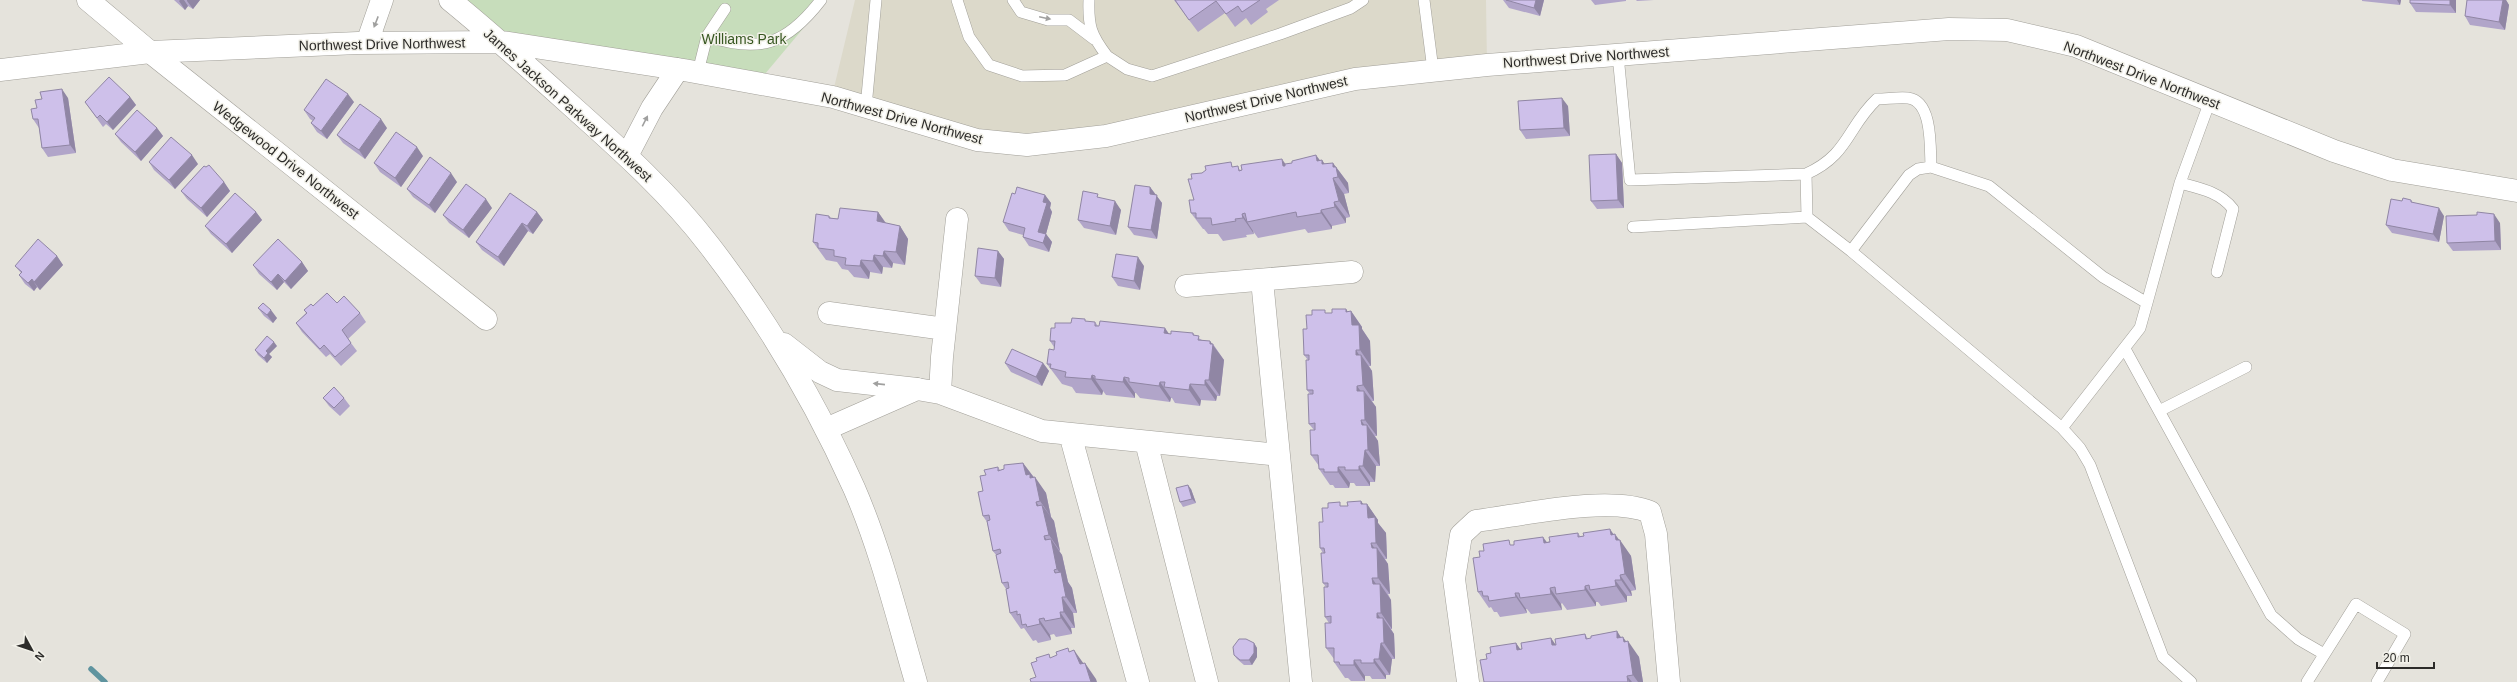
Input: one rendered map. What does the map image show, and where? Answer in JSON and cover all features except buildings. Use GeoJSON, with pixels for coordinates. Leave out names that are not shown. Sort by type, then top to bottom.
{"type":"FeatureCollection","features":[{"type":"Feature","properties":{"kind":"street","name":"Wedgewood Drive Northwest"},"geometry":{"type":"LineString","coordinates":[[88,0],[150,52],[486,319]]}},
{"type":"Feature","properties":{"kind":"street"},"geometry":{"type":"LineString","coordinates":[[367,43],[382,0]]}},
{"type":"Feature","properties":{"kind":"street","name":"James Jackson Parkway Northwest"},"geometry":{"type":"LineString","coordinates":[[450,0],[502,42],[628,156],[708,243],[773,334],[826,429],[858,497],[889,586],[916,682]]}},
{"type":"Feature","properties":{"kind":"street","name":"Northwest Drive Northwest"},"geometry":{"type":"LineString","coordinates":[[0,70],[150,52],[367,43],[502,42],[688,70],[833,98],[976,140],[1027,145],[1106,136],[1355,79],[1433,70],[1949,29],[2007,30],[2076,46],[2334,151],[2392,170],[2517,191]]}},
{"type":"Feature","properties":{"kind":"street"},"geometry":{"type":"LineString","coordinates":[[628,156],[652,108],[688,70]]}},
{"type":"Feature","properties":{"kind":"street"},"geometry":{"type":"LineString","coordinates":[[940,393],[945,329],[957,219]]}},
{"type":"Feature","properties":{"kind":"street"},"geometry":{"type":"LineString","coordinates":[[1186,286],[1352,272]]}},
{"type":"Feature","properties":{"kind":"street"},"geometry":{"type":"LineString","coordinates":[[1262,280],[1301,682]]}},
{"type":"Feature","properties":{"kind":"street"},"geometry":{"type":"LineString","coordinates":[[829,313],[945,329]]}},
{"type":"Feature","properties":{"kind":"street"},"geometry":{"type":"LineString","coordinates":[[773,334],[804,361],[837,380],[940,393],[1042,431],[1279,455]]}},
{"type":"Feature","properties":{"kind":"street"},"geometry":{"type":"LineString","coordinates":[[826,429],[917,389]]}},
{"type":"Feature","properties":{"kind":"street"},"geometry":{"type":"LineString","coordinates":[[1070,434],[1138,682]]}},
{"type":"Feature","properties":{"kind":"street"},"geometry":{"type":"LineString","coordinates":[[1146,442],[1207,682]]}},
{"type":"Feature","properties":{"kind":"street"},"geometry":{"type":"LineString","coordinates":[[1468,682],[1454,579],[1461,535],[1476,521],[1600,505],[1634,506],[1650,512],[1656,534],[1669,682]]}},
{"type":"Feature","properties":{"kind":"lane"},"geometry":{"type":"LineString","coordinates":[[707,36],[740,45],[758,46],[772,43],[788,35],[821,0]]}},
{"type":"Feature","properties":{"kind":"lane"},"geometry":{"type":"LineString","coordinates":[[866,107],[876,0]]}},
{"type":"Feature","properties":{"kind":"lane"},"geometry":{"type":"LineString","coordinates":[[957,0],[969,37],[989,65],[1022,76],[1065,75],[1107,56]]}},
{"type":"Feature","properties":{"kind":"lane"},"geometry":{"type":"LineString","coordinates":[[1013,0],[1021,12],[1048,20],[1069,20],[1094,39],[1107,56],[1127,69],[1152,76],[1280,34],[1351,8],[1363,0]]}},
{"type":"Feature","properties":{"kind":"lane"},"geometry":{"type":"LineString","coordinates":[[1090,0],[1088,22],[1094,39]]}},
{"type":"Feature","properties":{"kind":"lane"},"geometry":{"type":"LineString","coordinates":[[1424,0],[1433,70]]}},
{"type":"Feature","properties":{"kind":"lane"},"geometry":{"type":"LineString","coordinates":[[688,70],[707,36],[725,9]]}},
{"type":"Feature","properties":{"kind":"lane"},"geometry":{"type":"LineString","coordinates":[[1618,55],[1630,180],[1806,174],[1823,167],[1846,144],[1865,110],[1877,99],[1910,98],[1920,103],[1927,115],[1931,167]]}},
{"type":"Feature","properties":{"kind":"lane"},"geometry":{"type":"LineString","coordinates":[[2062,428],[2140,328],[2180,182],[2210,101]]}},
{"type":"Feature","properties":{"kind":"lane"},"geometry":{"type":"LineString","coordinates":[[1851,251],[1909,175],[1918,169],[1931,167],[1989,186],[2103,277],[2147,303]]}},
{"type":"Feature","properties":{"kind":"lane"},"geometry":{"type":"LineString","coordinates":[[1806,174],[1807,217]]}},
{"type":"Feature","properties":{"kind":"lane"},"geometry":{"type":"LineString","coordinates":[[2180,182],[2206,190],[2227,201],[2233,209],[2217,272]]}},
{"type":"Feature","properties":{"kind":"lane"},"geometry":{"type":"LineString","coordinates":[[1633,227],[1807,217],[1851,251],[2062,428],[2080,448],[2090,465],[2163,657],[2191,682]]}},
{"type":"Feature","properties":{"kind":"lane"},"geometry":{"type":"LineString","coordinates":[[2125,349],[2271,615],[2298,639],[2324,654]]}},
{"type":"Feature","properties":{"kind":"lane"},"geometry":{"type":"LineString","coordinates":[[2159,411],[2246,367]]}},
{"type":"Feature","properties":{"kind":"lane"},"geometry":{"type":"LineString","coordinates":[[2307,682],[2356,604],[2405,634],[2377,682]]}},
{"type":"Feature","properties":{"kind":"shaded area"},"geometry":{"type":"Polygon","coordinates":[[[855,0],[1486,0],[1487,65],[1027,145],[832,96],[855,0]]]}},
{"type":"Feature","properties":{"kind":"green space","name":"Williams Park"},"geometry":{"type":"Polygon","coordinates":[[[453,0],[827,0],[759,81],[506,42],[453,0]]]}},
{"type":"Feature","properties":{"kind":"waterway"},"geometry":{"type":"LineString","coordinates":[[91,669],[105,682]]}}]}
